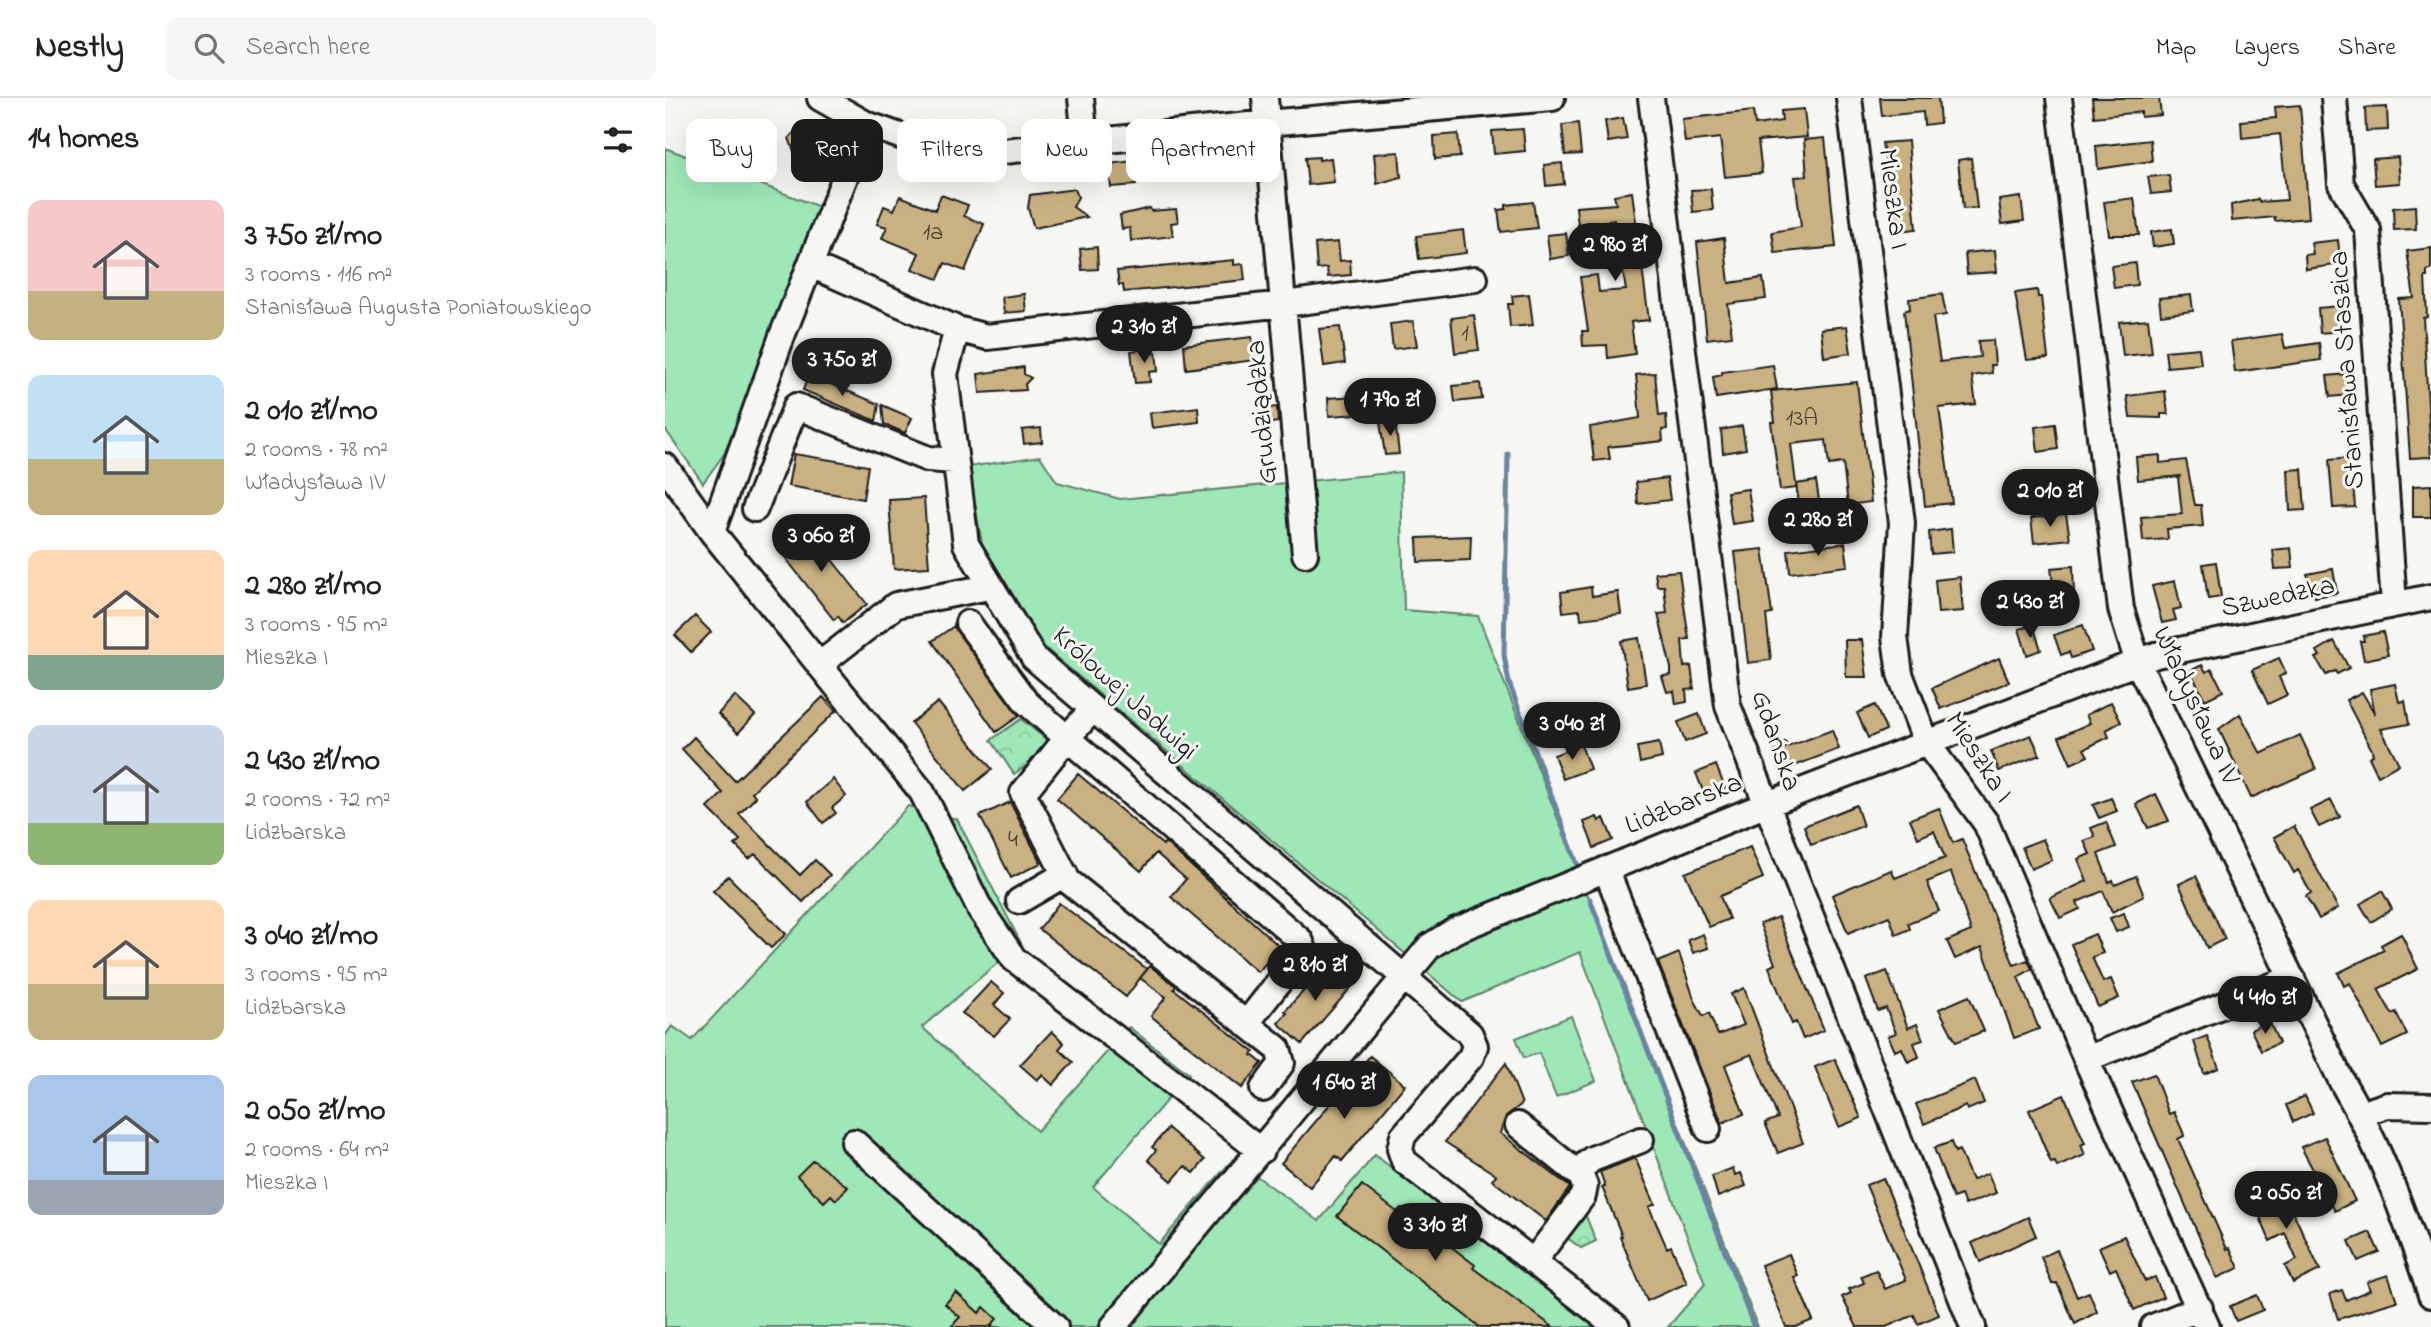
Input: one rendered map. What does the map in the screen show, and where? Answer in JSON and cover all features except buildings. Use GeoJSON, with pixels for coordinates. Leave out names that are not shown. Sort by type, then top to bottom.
{"type":"FeatureCollection","features":[{"type":"Feature","properties":{"kind":"street"},"geometry":{"type":"LineString","coordinates":[[820,98],[857,119]]}},
{"type":"Feature","properties":{"kind":"street"},"geometry":{"type":"LineString","coordinates":[[1081,98],[1083,119]]}},
{"type":"Feature","properties":{"kind":"street","name":"Grudziądzka"},"geometry":{"type":"LineString","coordinates":[[1265,98],[1267,119]]}},
{"type":"Feature","properties":{"kind":"street"},"geometry":{"type":"LineString","coordinates":[[1280,122],[1478,101],[1552,98]]}},
{"type":"Feature","properties":{"kind":"street","name":"Gdańska"},"geometry":{"type":"LineString","coordinates":[[1651,98],[1728,706],[1973,1327]]}},
{"type":"Feature","properties":{"kind":"street","name":"Mieszka I"},"geometry":{"type":"LineString","coordinates":[[1849,98],[1902,523],[1895,637],[1901,674],[1926,742],[1986,823],[2086,1059],[2204,1318]]}},
{"type":"Feature","properties":{"kind":"street","name":"Władysława IV"},"geometry":{"type":"LineString","coordinates":[[2059,98],[2121,609],[2138,663],[2342,1082],[2361,1114],[2410,1231],[2431,1295]]}},
{"type":"Feature","properties":{"kind":"street","name":"Stanisława Staszica"},"geometry":{"type":"LineString","coordinates":[[2334,98],[2341,184],[2368,230],[2394,604]]}},
{"type":"Feature","properties":{"kind":"street"},"geometry":{"type":"LineString","coordinates":[[883,130],[957,156],[1021,149]]}},
{"type":"Feature","properties":{"kind":"street"},"geometry":{"type":"LineString","coordinates":[[712,532],[782,336],[843,182]]}},
{"type":"Feature","properties":{"kind":"street","name":"Grudziądzka"},"geometry":{"type":"LineString","coordinates":[[1273,182],[1305,554]]}},
{"type":"Feature","properties":{"kind":"street"},"geometry":{"type":"LineString","coordinates":[[811,265],[957,329],[987,337],[1284,304],[1475,279]]}},
{"type":"Feature","properties":{"kind":"street","name":"Królowej Jadwigi"},"geometry":{"type":"LineString","coordinates":[[957,329],[945,374],[954,461],[965,544],[989,587],[1034,658],[1470,1034],[1475,1046],[1471,1057],[1403,1136],[1400,1149],[1404,1161],[1533,1262]]}},
{"type":"Feature","properties":{"kind":"street"},"geometry":{"type":"LineString","coordinates":[[755,509],[796,406],[928,459],[954,461]]}},
{"type":"Feature","properties":{"kind":"street"},"geometry":{"type":"LineString","coordinates":[[665,466],[712,532],[922,792],[980,909],[1013,959],[1261,1151]]}},
{"type":"Feature","properties":{"kind":"street"},"geometry":{"type":"LineString","coordinates":[[819,665],[896,605],[989,587]]}},
{"type":"Feature","properties":{"kind":"street","name":"Szwedzka"},"geometry":{"type":"LineString","coordinates":[[2138,663],[2156,655],[2431,597]]}},
{"type":"Feature","properties":{"kind":"street"},"geometry":{"type":"LineString","coordinates":[[968,623],[1026,702],[1300,940],[1303,947],[1300,956],[1246,1024]]}},
{"type":"Feature","properties":{"kind":"street","name":"Lidzbarska"},"geometry":{"type":"LineString","coordinates":[[1113,1327],[1430,946],[1454,931],[1765,805],[2138,663]]}},
{"type":"Feature","properties":{"kind":"street"},"geometry":{"type":"LineString","coordinates":[[1092,710],[1023,793],[1068,881],[1282,1056],[1282,1063],[1263,1089]]}},
{"type":"Feature","properties":{"kind":"street","name":"Lidzbarska"},"geometry":{"type":"LineString","coordinates":[[1606,869],[1709,1129]]}},
{"type":"Feature","properties":{"kind":"street"},"geometry":{"type":"LineString","coordinates":[[1019,901],[1065,874]]}},
{"type":"Feature","properties":{"kind":"street"},"geometry":{"type":"LineString","coordinates":[[2086,1059],[2292,978]]}},
{"type":"Feature","properties":{"kind":"street"},"geometry":{"type":"LineString","coordinates":[[2361,1114],[2387,1105],[2431,1106]]}},
{"type":"Feature","properties":{"kind":"street"},"geometry":{"type":"LineString","coordinates":[[1518,1125],[1577,1172],[1585,1186],[1583,1196],[1533,1262],[1617,1327]]}},
{"type":"Feature","properties":{"kind":"street"},"geometry":{"type":"LineString","coordinates":[[1577,1172],[1591,1159],[1640,1140]]}},
{"type":"Feature","properties":{"kind":"street"},"geometry":{"type":"LineString","coordinates":[[854,1142],[1055,1327]]}},
{"type":"Feature","properties":{"kind":"street"},"geometry":{"type":"LineString","coordinates":[[2153,1327],[2204,1318]]}},
{"type":"Feature","properties":{"kind":"green space"},"geometry":{"type":"Polygon","coordinates":[[[665,148],[686,156],[686,182],[754,182],[820,207],[724,454],[703,483],[665,429],[665,148]]]}},
{"type":"Feature","properties":{"kind":"green space"},"geometry":{"type":"Polygon","coordinates":[[[1040,456],[1057,482],[1120,499],[1401,472],[1404,610],[1478,616],[1758,1327],[1668,1327],[1705,1284],[1580,952],[1462,1002],[1044,647],[982,543],[968,467],[1040,456]]]}},
{"type":"Feature","properties":{"kind":"green space"},"geometry":{"type":"Polygon","coordinates":[[[1021,719],[1048,741],[1037,758],[1014,774],[991,740],[1021,719]]]}},
{"type":"Feature","properties":{"kind":"green space"},"geometry":{"type":"Polygon","coordinates":[[[908,806],[957,819],[1021,943],[922,1027],[1037,1131],[1129,1027],[1189,1074],[1093,1187],[1159,1244],[1233,1159],[1319,1221],[1375,1155],[1596,1327],[665,1327],[665,1036],[672,1026],[692,1040],[908,806]]]}},
{"type":"Feature","properties":{"kind":"green space"},"geometry":{"type":"Polygon","coordinates":[[[1571,1016],[1596,1081],[1556,1097],[1539,1053],[1524,1058],[1516,1038],[1571,1016]]]}},
{"type":"Feature","properties":{"kind":"green space"},"geometry":{"type":"Polygon","coordinates":[[[1585,1214],[1596,1241],[1581,1248],[1566,1237],[1585,1214]]]}},
{"type":"Feature","properties":{"kind":"waterway"},"geometry":{"type":"LineString","coordinates":[[1508,454],[1504,655],[1509,683],[1579,869]]}},
{"type":"Feature","properties":{"kind":"waterway"},"geometry":{"type":"LineString","coordinates":[[1590,899],[1754,1327]]}}]}
